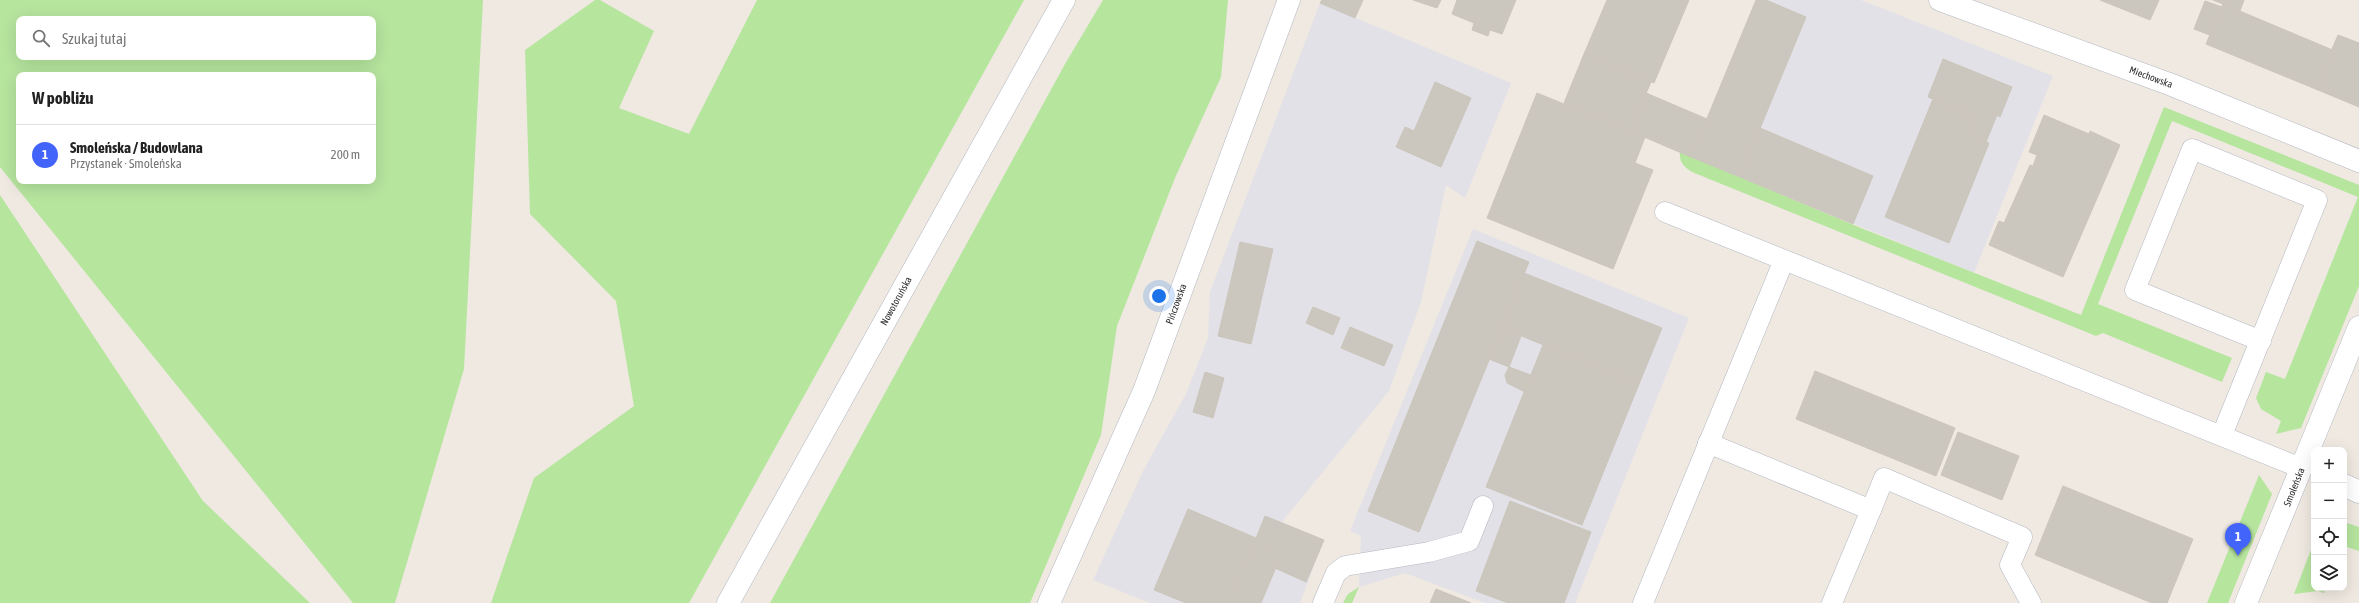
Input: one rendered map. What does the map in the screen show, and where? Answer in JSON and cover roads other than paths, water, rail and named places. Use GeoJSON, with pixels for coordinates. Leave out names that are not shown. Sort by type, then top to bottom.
{"type":"FeatureCollection","features":[{"type":"Feature","properties":{"kind":"street","name":"Nowotoruńska"},"geometry":{"type":"LineString","coordinates":[[728,603],[1064,0]]}},
{"type":"Feature","properties":{"kind":"street","name":"Pińczowska"},"geometry":{"type":"LineString","coordinates":[[1049,603],[1144,391],[1289,0]]}},
{"type":"Feature","properties":{"kind":"street","name":"Miechowska"},"geometry":{"type":"LineString","coordinates":[[1940,0],[2172,85],[2359,161]]}},
{"type":"Feature","properties":{"kind":"street","name":"Smoleńska"},"geometry":{"type":"LineString","coordinates":[[2246,603],[2308,470],[2359,327]]}},
{"type":"Feature","properties":{"kind":"street"},"geometry":{"type":"LineString","coordinates":[[2347,487],[2359,492]]}},
{"type":"Feature","properties":{"kind":"lane"},"geometry":{"type":"LineString","coordinates":[[2222,435],[2261,341],[2317,200],[2192,149],[2135,290],[2261,341]]}},
{"type":"Feature","properties":{"kind":"lane"},"geometry":{"type":"LineString","coordinates":[[1665,212],[2308,470]]}},
{"type":"Feature","properties":{"kind":"lane"},"geometry":{"type":"LineString","coordinates":[[1643,603],[1784,260]]}},
{"type":"Feature","properties":{"kind":"lane"},"geometry":{"type":"LineString","coordinates":[[1708,443],[1871,510]]}},
{"type":"Feature","properties":{"kind":"lane"},"geometry":{"type":"LineString","coordinates":[[1832,603],[1884,478],[2022,537],[2010,564],[2031,603]]}},
{"type":"Feature","properties":{"kind":"lane"},"geometry":{"type":"LineString","coordinates":[[1323,603],[1336,573],[1345,566],[1429,552],[1469,541],[1483,506]]}},
{"type":"Feature","properties":{"kind":"place","name":"Smoleńska / Budowlana"},"geometry":{"type":"Point","coordinates":[2238,556]}}]}
